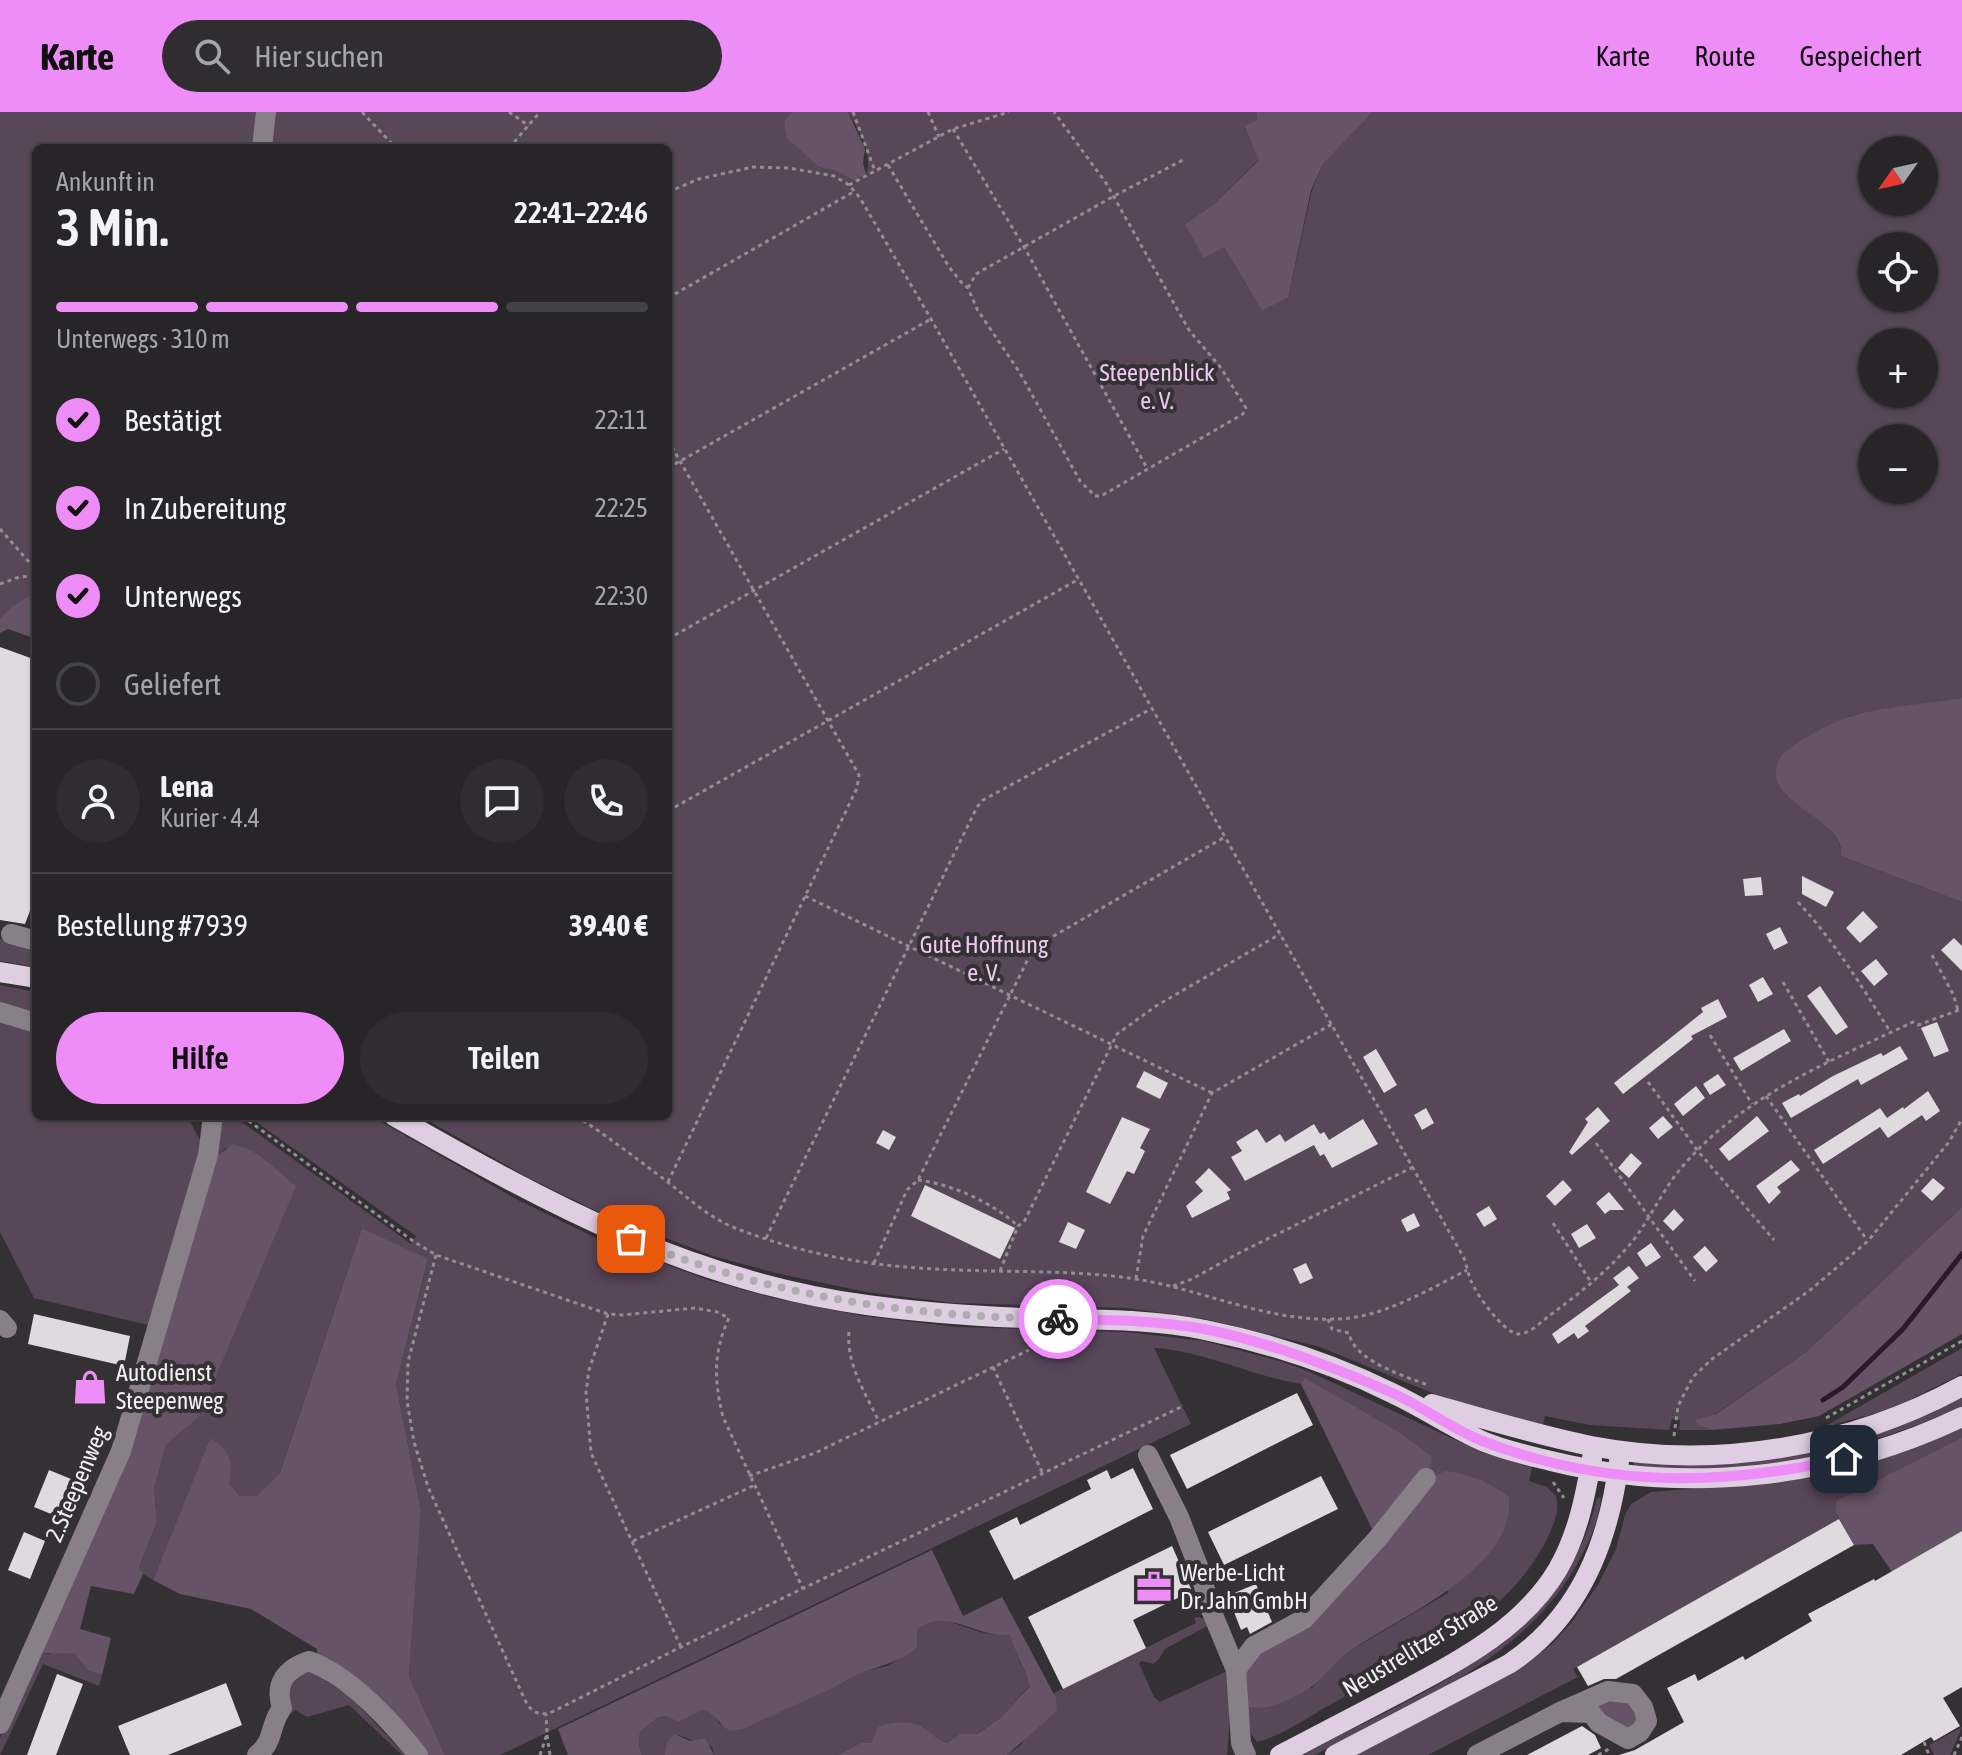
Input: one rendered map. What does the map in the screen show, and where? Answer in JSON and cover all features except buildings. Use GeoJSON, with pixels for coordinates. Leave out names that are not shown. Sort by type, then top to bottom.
{"type":"FeatureCollection","features":[{"type":"Feature","properties":{"kind":"main road"},"geometry":{"type":"LineString","coordinates":[[0,972],[32,977]]}},
{"type":"Feature","properties":{"kind":"main road"},"geometry":{"type":"LineString","coordinates":[[401,1120],[521,1188],[576,1215],[658,1251],[709,1269],[864,1305],[954,1314],[1126,1320],[1203,1329],[1314,1360],[1392,1392],[1482,1441],[1590,1471],[1684,1480],[1787,1472],[1899,1443],[1962,1417]]}},
{"type":"Feature","properties":{"kind":"main road"},"geometry":{"type":"LineString","coordinates":[[1392,1392],[1539,1434],[1593,1446],[1732,1454],[1840,1436],[1892,1419],[1962,1386]]}},
{"type":"Feature","properties":{"kind":"main road","name":"Neustrelitzer Straße"},"geometry":{"type":"LineString","coordinates":[[1280,1755],[1433,1675],[1515,1621],[1544,1590],[1565,1556],[1584,1505],[1593,1446]]}},
{"type":"Feature","properties":{"kind":"main road"},"geometry":{"type":"LineString","coordinates":[[1335,1755],[1509,1664],[1531,1650],[1545,1636],[1587,1576],[1603,1542],[1612,1512],[1621,1449]]}},
{"type":"Feature","properties":{"kind":"street"},"geometry":{"type":"LineString","coordinates":[[262,144],[266,112]]}},
{"type":"Feature","properties":{"kind":"street"},"geometry":{"type":"LineString","coordinates":[[11,934],[32,940]]}},
{"type":"Feature","properties":{"kind":"street"},"geometry":{"type":"LineString","coordinates":[[0,1012],[32,1022]]}},
{"type":"Feature","properties":{"kind":"street","name":"2.Steepenweg"},"geometry":{"type":"LineString","coordinates":[[0,1724],[121,1451],[208,1155],[212,1120]]}},
{"type":"Feature","properties":{"kind":"street"},"geometry":{"type":"LineString","coordinates":[[1148,1455],[1184,1529],[1211,1610],[1236,1670],[1241,1743],[1246,1755]]}},
{"type":"Feature","properties":{"kind":"street"},"geometry":{"type":"LineString","coordinates":[[1236,1670],[1254,1646],[1304,1619],[1378,1538],[1426,1478]]}},
{"type":"Feature","properties":{"kind":"street"},"geometry":{"type":"LineString","coordinates":[[257,1755],[270,1739],[274,1719],[282,1708],[279,1699],[283,1677],[309,1661],[359,1693],[418,1755]]}},
{"type":"Feature","properties":{"kind":"street"},"geometry":{"type":"LineString","coordinates":[[1477,1755],[1560,1712]]}},
{"type":"Feature","properties":{"kind":"path"},"geometry":{"type":"LineString","coordinates":[[362,112],[392,144]]}},
{"type":"Feature","properties":{"kind":"path"},"geometry":{"type":"LineString","coordinates":[[509,112],[529,126]]}},
{"type":"Feature","properties":{"kind":"path"},"geometry":{"type":"LineString","coordinates":[[513,144],[540,112]]}},
{"type":"Feature","properties":{"kind":"path"},"geometry":{"type":"LineString","coordinates":[[853,112],[875,171]]}},
{"type":"Feature","properties":{"kind":"path"},"geometry":{"type":"LineString","coordinates":[[928,112],[939,137]]}},
{"type":"Feature","properties":{"kind":"path"},"geometry":{"type":"LineString","coordinates":[[849,185],[953,129],[1009,112]]}},
{"type":"Feature","properties":{"kind":"path"},"geometry":{"type":"LineString","coordinates":[[888,165],[949,267],[968,288],[977,309],[1020,373],[1080,481],[1088,491],[1101,496],[1243,414],[1246,408],[1221,368],[1189,330],[1114,196],[1054,112]]}},
{"type":"Feature","properties":{"kind":"path"},"geometry":{"type":"LineString","coordinates":[[953,129],[1024,247],[1147,468]]}},
{"type":"Feature","properties":{"kind":"path"},"geometry":{"type":"LineString","coordinates":[[968,288],[976,274],[1183,160]]}},
{"type":"Feature","properties":{"kind":"path"},"geometry":{"type":"LineString","coordinates":[[672,190],[699,179],[753,167],[819,172],[834,176],[855,191],[931,319],[1413,1167],[1464,1258],[1477,1294],[1505,1327],[1520,1334],[1533,1328],[1591,1282],[1620,1255],[1649,1218],[1680,1169],[1697,1150],[1752,1104],[1829,1062],[1913,1022],[1918,1025],[1960,1009],[1932,955]]}},
{"type":"Feature","properties":{"kind":"path"},"geometry":{"type":"LineString","coordinates":[[672,296],[855,191]]}},
{"type":"Feature","properties":{"kind":"path"},"geometry":{"type":"LineString","coordinates":[[672,466],[931,319]]}},
{"type":"Feature","properties":{"kind":"path"},"geometry":{"type":"LineString","coordinates":[[668,1182],[859,782],[858,771],[829,719],[672,447]]}},
{"type":"Feature","properties":{"kind":"path"},"geometry":{"type":"LineString","coordinates":[[672,637],[1004,449]]}},
{"type":"Feature","properties":{"kind":"path"},"geometry":{"type":"LineString","coordinates":[[0,529],[32,565]]}},
{"type":"Feature","properties":{"kind":"path"},"geometry":{"type":"LineString","coordinates":[[0,584],[32,576]]}},
{"type":"Feature","properties":{"kind":"path"},"geometry":{"type":"LineString","coordinates":[[672,809],[1079,579]]}},
{"type":"Feature","properties":{"kind":"path"},"geometry":{"type":"LineString","coordinates":[[765,1239],[983,800],[1151,709]]}},
{"type":"Feature","properties":{"kind":"path"},"geometry":{"type":"LineString","coordinates":[[874,1263],[907,1190],[918,1180],[1029,957],[1050,938],[1224,838]]}},
{"type":"Feature","properties":{"kind":"path"},"geometry":{"type":"LineString","coordinates":[[805,896],[1212,1093]]}},
{"type":"Feature","properties":{"kind":"path"},"geometry":{"type":"LineString","coordinates":[[1798,902],[1823,929],[1891,1033]]}},
{"type":"Feature","properties":{"kind":"path"},"geometry":{"type":"LineString","coordinates":[[1000,1271],[1018,1226],[1024,1222],[1111,1043],[1131,1022],[1280,934]]}},
{"type":"Feature","properties":{"kind":"path"},"geometry":{"type":"LineString","coordinates":[[1783,982],[1829,1062]]}},
{"type":"Feature","properties":{"kind":"path"},"geometry":{"type":"LineString","coordinates":[[1136,1279],[1143,1236],[1212,1093],[1332,1024]]}},
{"type":"Feature","properties":{"kind":"path"},"geometry":{"type":"LineString","coordinates":[[1710,1035],[1752,1104]]}},
{"type":"Feature","properties":{"kind":"path"},"geometry":{"type":"LineString","coordinates":[[1648,1082],[1697,1150],[1774,1240]]}},
{"type":"Feature","properties":{"kind":"path"},"geometry":{"type":"LineString","coordinates":[[1766,1096],[1868,1241]]}},
{"type":"Feature","properties":{"kind":"path"},"geometry":{"type":"LineString","coordinates":[[1687,1436],[1674,1436],[1678,1406],[1693,1377],[1738,1339],[1809,1291],[1868,1241],[1949,1142],[1962,1119]]}},
{"type":"Feature","properties":{"kind":"path"},"geometry":{"type":"LineString","coordinates":[[247,1120],[436,1255],[608,1314],[705,1308],[729,1318],[715,1360],[716,1388],[723,1417],[803,1589]]}},
{"type":"Feature","properties":{"kind":"path"},"geometry":{"type":"LineString","coordinates":[[582,1120],[702,1210],[730,1226],[793,1249],[874,1263],[935,1269],[1081,1272],[1136,1279],[1300,1319],[1360,1316],[1395,1304],[1467,1270]]}},
{"type":"Feature","properties":{"kind":"path"},"geometry":{"type":"LineString","coordinates":[[1596,1143],[1695,1281]]}},
{"type":"Feature","properties":{"kind":"path"},"geometry":{"type":"LineString","coordinates":[[1171,1286],[1192,1279],[1413,1167]]}},
{"type":"Feature","properties":{"kind":"path"},"geometry":{"type":"LineString","coordinates":[[918,1180],[931,1181],[974,1198],[1018,1226]]}},
{"type":"Feature","properties":{"kind":"path"},"geometry":{"type":"LineString","coordinates":[[1553,1223],[1591,1282]]}},
{"type":"Feature","properties":{"kind":"path"},"geometry":{"type":"LineString","coordinates":[[436,1255],[408,1362],[407,1401],[414,1442],[434,1500],[525,1700],[533,1711],[546,1714],[1181,1407]]}},
{"type":"Feature","properties":{"kind":"path"},"geometry":{"type":"LineString","coordinates":[[608,1314],[589,1370],[586,1392],[588,1437],[595,1466],[681,1647]]}},
{"type":"Feature","properties":{"kind":"path"},"geometry":{"type":"LineString","coordinates":[[1328,1319],[1330,1327],[1349,1335]]}},
{"type":"Feature","properties":{"kind":"path"},"geometry":{"type":"LineString","coordinates":[[849,1332],[849,1348],[856,1373],[879,1422]]}},
{"type":"Feature","properties":{"kind":"path"},"geometry":{"type":"LineString","coordinates":[[1821,1421],[1962,1341]]}},
{"type":"Feature","properties":{"kind":"path"},"geometry":{"type":"LineString","coordinates":[[749,1476],[815,1453],[1029,1350]]}},
{"type":"Feature","properties":{"kind":"path"},"geometry":{"type":"LineString","coordinates":[[993,1367],[1043,1474]]}},
{"type":"Feature","properties":{"kind":"path"},"geometry":{"type":"LineString","coordinates":[[1549,1479],[1562,1491],[1565,1499]]}},
{"type":"Feature","properties":{"kind":"path"},"geometry":{"type":"LineString","coordinates":[[632,1542],[753,1486]]}},
{"type":"Feature","properties":{"kind":"path"},"geometry":{"type":"LineString","coordinates":[[546,1714],[550,1755]]}},
{"type":"Feature","properties":{"kind":"path"},"geometry":{"type":"LineString","coordinates":[[540,1755],[547,1734]]}},
{"type":"Feature","properties":{"kind":"path"},"geometry":{"type":"LineString","coordinates":[[1954,1755],[1962,1737]]}},
{"type":"Feature","properties":{"kind":"path"},"geometry":{"type":"LineString","coordinates":[[1924,1742],[1929,1755]]}},
{"type":"Feature","properties":{"kind":"path"},"geometry":{"type":"LineString","coordinates":[[1598,1755],[1609,1749]]}},
{"type":"Feature","properties":{"kind":"green space"},"geometry":{"type":"Polygon","coordinates":[[[0,112],[258,112],[254,144],[32,144],[32,596],[11,607],[0,619],[0,112]]]}},
{"type":"Feature","properties":{"kind":"green space"},"geometry":{"type":"Polygon","coordinates":[[[272,112],[792,112],[784,121],[819,167],[836,171],[854,181],[866,174],[868,159],[864,142],[848,112],[1256,112],[1257,120],[1244,127],[1259,159],[1214,204],[1185,224],[1224,247],[1262,311],[1288,298],[1312,190],[1323,164],[1373,112],[1962,112],[1962,698],[1850,716],[1786,795],[1830,829],[1840,846],[1841,856],[1962,902],[1962,1207],[1806,1352],[1699,1425],[1712,1430],[1679,1430],[1680,1420],[1672,1419],[1669,1430],[1590,1425],[1545,1416],[1542,1428],[1459,1404],[1320,1347],[1205,1319],[1127,1308],[954,1303],[866,1292],[713,1256],[607,1216],[527,1177],[427,1120],[672,1120],[672,144],[268,144],[272,112]]]}},
{"type":"Feature","properties":{"kind":"green space"},"geometry":{"type":"Polygon","coordinates":[[[0,939],[32,951],[32,966],[0,961],[0,939]]]}},
{"type":"Feature","properties":{"kind":"green space"},"geometry":{"type":"Polygon","coordinates":[[[0,985],[32,991],[32,1015],[0,1006],[0,985]]]}},
{"type":"Feature","properties":{"kind":"green space"},"geometry":{"type":"Polygon","coordinates":[[[0,1018],[32,1029],[32,1120],[189,1120],[200,1140],[201,1154],[148,1325],[34,1298],[0,1232],[0,1018]]]}},
{"type":"Feature","properties":{"kind":"green space"},"geometry":{"type":"Polygon","coordinates":[[[222,1120],[239,1120],[411,1244],[416,1236],[254,1120],[378,1120],[516,1199],[600,1240],[708,1280],[773,1298],[863,1316],[957,1327],[1126,1332],[1204,1341],[1283,1362],[1481,1452],[1532,1468],[1529,1481],[1547,1487],[1556,1496],[1556,1517],[1530,1566],[1509,1592],[1484,1614],[1429,1652],[1288,1729],[1257,1742],[1251,1734],[1247,1706],[1312,1688],[1331,1665],[1351,1650],[1448,1593],[1432,1479],[1305,1379],[1301,1384],[1191,1354],[1154,1348],[1191,1424],[500,1755],[445,1755],[409,1676],[421,1511],[396,1384],[428,1260],[362,1228],[280,1473],[257,1497],[240,1496],[229,1484],[210,1438],[153,1580],[143,1574],[139,1567],[157,1522],[154,1489],[166,1445],[199,1417],[295,1186],[241,1146],[225,1148],[218,1155],[222,1120]]]}},
{"type":"Feature","properties":{"kind":"green space"},"geometry":{"type":"Polygon","coordinates":[[[1962,1348],[1962,1374],[1891,1409],[1822,1428],[1962,1348]]]}},
{"type":"Feature","properties":{"kind":"green space"},"geometry":{"type":"Polygon","coordinates":[[[1962,1397],[1962,1407],[1954,1411],[1873,1440],[1790,1461],[1709,1469],[1634,1467],[1633,1464],[1634,1461],[1842,1444],[1897,1428],[1962,1397]]]}},
{"type":"Feature","properties":{"kind":"green space"},"geometry":{"type":"Polygon","coordinates":[[[1962,1427],[1962,1437],[1836,1501],[1835,1511],[1839,1519],[1573,1669],[1578,1677],[1428,1755],[1354,1755],[1514,1673],[1552,1644],[1572,1622],[1599,1583],[1616,1549],[1631,1504],[1651,1492],[1788,1481],[1845,1469],[1962,1427]]]}},
{"type":"Feature","properties":{"kind":"green space"},"geometry":{"type":"Polygon","coordinates":[[[1601,1497],[1597,1519],[1582,1555],[1560,1591],[1532,1623],[1500,1650],[1428,1696],[1315,1755],[1302,1755],[1439,1684],[1482,1657],[1521,1626],[1554,1590],[1580,1548],[1597,1498],[1601,1497]]]}},
{"type":"Feature","properties":{"kind":"green space"},"geometry":{"type":"Polygon","coordinates":[[[943,1618],[985,1633],[1011,1635],[1030,1685],[1000,1718],[976,1734],[961,1733],[947,1743],[935,1739],[923,1727],[876,1737],[871,1743],[860,1743],[838,1755],[714,1755],[712,1747],[675,1734],[665,1746],[665,1755],[642,1755],[640,1732],[657,1718],[666,1716],[678,1722],[703,1709],[713,1713],[720,1724],[841,1684],[854,1674],[887,1666],[917,1648],[917,1629],[928,1621],[943,1618]]]}},
{"type":"Feature","properties":{"kind":"green space"},"geometry":{"type":"Polygon","coordinates":[[[1194,1618],[1207,1620],[1209,1625],[1165,1649],[1153,1664],[1139,1663],[1154,1697],[1160,1702],[1227,1671],[1231,1702],[1227,1755],[1007,1755],[1021,1745],[1052,1694],[1196,1623],[1194,1618]]]}},
{"type":"Feature","properties":{"kind":"green space"},"geometry":{"type":"Polygon","coordinates":[[[42,1652],[74,1654],[89,1671],[102,1675],[99,1686],[43,1664],[0,1755],[0,1738],[42,1652]]]}},
{"type":"Feature","properties":{"kind":"green space"},"geometry":{"type":"Polygon","coordinates":[[[310,1670],[353,1699],[405,1755],[349,1705],[307,1717],[295,1710],[291,1714],[287,1706],[290,1681],[310,1670]]]}},
{"type":"Feature","properties":{"kind":"green space"},"geometry":{"type":"Polygon","coordinates":[[[1962,1727],[1950,1755],[1934,1755],[1929,1745],[1962,1727]]]}},
{"type":"Feature","properties":{"kind":"shaded area"},"geometry":{"type":"Polygon","coordinates":[[[792,112],[848,112],[865,149],[863,163],[866,174],[854,181],[836,171],[819,167],[787,138],[784,121],[792,112]]]}},
{"type":"Feature","properties":{"kind":"shaded area"},"geometry":{"type":"Polygon","coordinates":[[[1256,112],[1373,112],[1323,164],[1311,190],[1288,298],[1262,311],[1224,247],[1204,258],[1185,224],[1214,204],[1259,160],[1244,126],[1257,120],[1256,112]]]}},
{"type":"Feature","properties":{"kind":"shaded area"},"geometry":{"type":"Polygon","coordinates":[[[32,595],[32,638],[8,629],[0,633],[0,619],[11,607],[32,595]]]}},
{"type":"Feature","properties":{"kind":"shaded area"},"geometry":{"type":"Polygon","coordinates":[[[1962,698],[1962,902],[1841,856],[1839,842],[1831,830],[1791,799],[1781,788],[1776,775],[1783,754],[1812,734],[1845,718],[1962,698]]]}},
{"type":"Feature","properties":{"kind":"shaded area"},"geometry":{"type":"Polygon","coordinates":[[[233,1144],[258,1155],[296,1186],[199,1417],[166,1445],[154,1489],[157,1522],[139,1567],[143,1574],[134,1594],[91,1586],[80,1629],[111,1638],[102,1675],[89,1671],[74,1654],[42,1652],[130,1454],[218,1155],[233,1144]]]}},
{"type":"Feature","properties":{"kind":"shaded area"},"geometry":{"type":"Polygon","coordinates":[[[1962,1207],[1962,1334],[1819,1416],[1780,1424],[1712,1430],[1698,1425],[1695,1420],[1716,1414],[1806,1352],[1962,1207]]]}},
{"type":"Feature","properties":{"kind":"shaded area"},"geometry":{"type":"Polygon","coordinates":[[[362,1228],[428,1259],[396,1384],[421,1511],[409,1676],[445,1755],[426,1755],[317,1653],[317,1649],[251,1609],[180,1594],[153,1580],[210,1438],[229,1457],[229,1484],[240,1496],[257,1496],[280,1473],[362,1228]]]}},
{"type":"Feature","properties":{"kind":"shaded area"},"geometry":{"type":"Polygon","coordinates":[[[1305,1378],[1397,1431],[1431,1456],[1432,1462],[1425,1473],[1373,1531],[1301,1384],[1305,1378]]]}},
{"type":"Feature","properties":{"kind":"shaded area"},"geometry":{"type":"Polygon","coordinates":[[[1962,1437],[1962,1531],[1892,1572],[1873,1544],[1854,1545],[1835,1511],[1836,1501],[1962,1437]]]}},
{"type":"Feature","properties":{"kind":"shaded area"},"geometry":{"type":"Polygon","coordinates":[[[1444,1471],[1478,1479],[1509,1497],[1506,1523],[1494,1547],[1450,1589],[1350,1651],[1310,1688],[1271,1706],[1247,1706],[1243,1671],[1432,1479],[1444,1471]]]}},
{"type":"Feature","properties":{"kind":"shaded area"},"geometry":{"type":"Polygon","coordinates":[[[932,1550],[963,1616],[1002,1597],[1056,1698],[1057,1711],[1007,1755],[838,1755],[860,1743],[871,1743],[878,1727],[889,1724],[919,1725],[947,1743],[961,1733],[977,1734],[1000,1718],[1030,1686],[1010,1635],[997,1635],[939,1621],[917,1629],[917,1648],[908,1654],[743,1729],[730,1731],[703,1710],[678,1722],[666,1716],[657,1718],[640,1732],[642,1755],[568,1755],[558,1729],[932,1550]]]}},
{"type":"Feature","properties":{"kind":"shaded area"},"geometry":{"type":"Polygon","coordinates":[[[1630,1699],[1640,1720],[1629,1731],[1602,1720],[1596,1702],[1630,1699]]]}},
{"type":"Feature","properties":{"kind":"shaded area"},"geometry":{"type":"Polygon","coordinates":[[[675,1734],[690,1741],[705,1738],[714,1755],[665,1755],[667,1743],[675,1734]]]}},
{"type":"Feature","properties":{"kind":"waterway"},"geometry":{"type":"LineString","coordinates":[[1823,1400],[1843,1387],[1903,1329],[1962,1254]]}},
{"type":"Feature","properties":{"kind":"way so far"},"geometry":{"type":"LineString","coordinates":[[631,1239],[709,1269],[864,1305],[954,1314],[1058,1319]]}},
{"type":"Feature","properties":{"kind":"place","name":"Autodienst Steepenweg"},"geometry":{"type":"Point","coordinates":[90,1387]}},
{"type":"Feature","properties":{"kind":"place","name":"Werbe-Licht Dr. Jahn GmbH"},"geometry":{"type":"Point","coordinates":[1154,1587]}},
{"type":"Feature","properties":{"kind":"route"},"geometry":{"type":"LineString","coordinates":[[1058,1319],[1126,1320],[1203,1329],[1287,1351],[1392,1392],[1482,1441],[1590,1471],[1684,1480],[1733,1478],[1787,1472],[1844,1459]]}},
{"type":"Feature","properties":{"kind":"park label","name":"Steepenblick e. V."},"geometry":{"type":"Point","coordinates":[1157,387]}},
{"type":"Feature","properties":{"kind":"park label","name":"Gute Hoffnung e. V."},"geometry":{"type":"Point","coordinates":[984,959]}}]}
